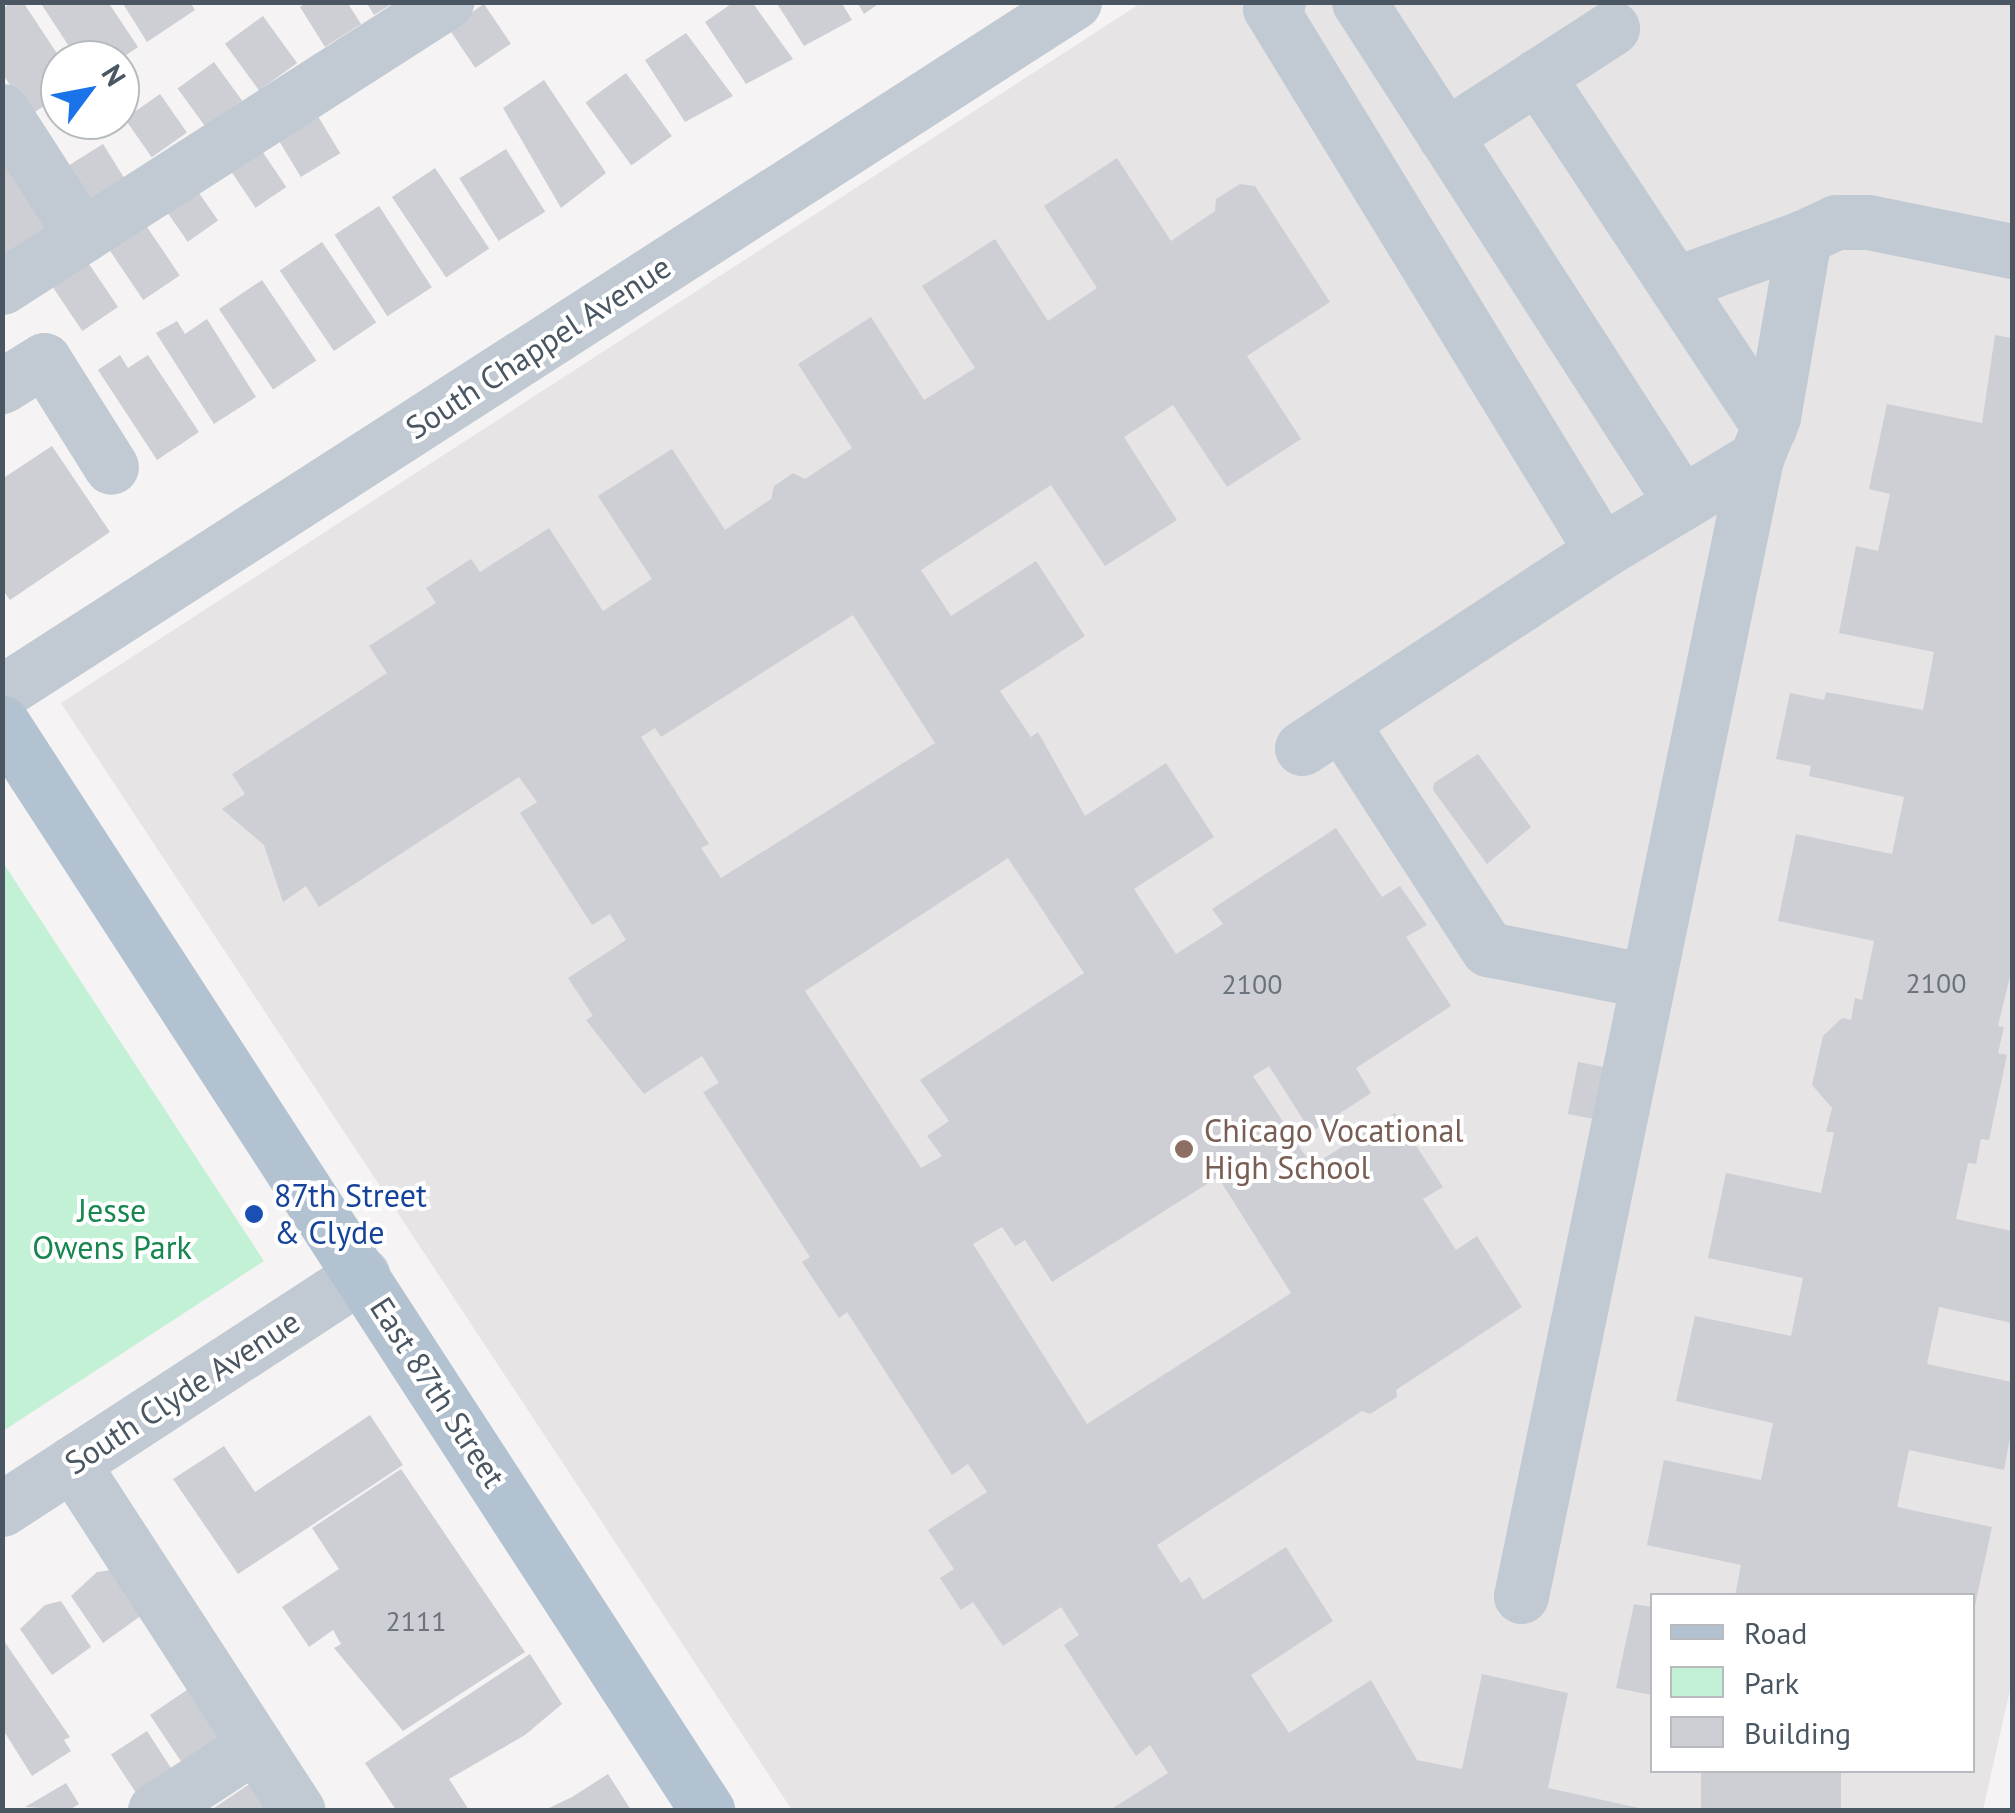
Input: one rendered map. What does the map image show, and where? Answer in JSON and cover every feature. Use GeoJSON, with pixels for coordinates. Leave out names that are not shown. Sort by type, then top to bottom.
{"type":"FeatureCollection","features":[{"type":"Feature","properties":{"kind":"main road","name":"East 87th Street"},"geometry":{"type":"LineString","coordinates":[[2,724],[707,1810]]}},
{"type":"Feature","properties":{"kind":"street"},"geometry":{"type":"LineString","coordinates":[[2,286],[446,2]]}},
{"type":"Feature","properties":{"kind":"street","name":"South Chappel Avenue"},"geometry":{"type":"LineString","coordinates":[[2,692],[1074,2]]}},
{"type":"Feature","properties":{"kind":"street"},"geometry":{"type":"LineString","coordinates":[[1278,2],[1270,8],[1602,551]]}},
{"type":"Feature","properties":{"kind":"street"},"geometry":{"type":"LineString","coordinates":[[1358,2],[1682,502]]}},
{"type":"Feature","properties":{"kind":"street"},"geometry":{"type":"LineString","coordinates":[[1445,136],[1612,28]]}},
{"type":"Feature","properties":{"kind":"street"},"geometry":{"type":"LineString","coordinates":[[1538,76],[1675,284],[1762,443]]}},
{"type":"Feature","properties":{"kind":"street"},"geometry":{"type":"LineString","coordinates":[[2,111],[82,236]]}},
{"type":"Feature","properties":{"kind":"street"},"geometry":{"type":"LineString","coordinates":[[1675,284],[1836,222],[1868,222],[2012,251]]}},
{"type":"Feature","properties":{"kind":"street"},"geometry":{"type":"LineString","coordinates":[[1520,1596],[1804,237]]}},
{"type":"Feature","properties":{"kind":"street"},"geometry":{"type":"LineString","coordinates":[[2,386],[44,360],[110,467]]}},
{"type":"Feature","properties":{"kind":"street"},"geometry":{"type":"LineString","coordinates":[[1646,981],[1488,948],[1321,736],[1682,502],[1762,443]]}},
{"type":"Feature","properties":{"kind":"street","name":"South Clyde Avenue"},"geometry":{"type":"LineString","coordinates":[[2,1508],[362,1274]]}},
{"type":"Feature","properties":{"kind":"street"},"geometry":{"type":"LineString","coordinates":[[72,1463],[297,1810]]}},
{"type":"Feature","properties":{"kind":"street"},"geometry":{"type":"LineString","coordinates":[[155,1810],[255,1745]]}},
{"type":"Feature","properties":{"kind":"shaded area","name":"Chicago Vocational High School"},"geometry":{"type":"Polygon","coordinates":[[[1141,3],[2012,3],[2012,1681],[1983,1810],[792,1810],[61,703],[1141,3]]]}},
{"type":"Feature","properties":{"kind":"green space","name":"Jesse Owens Park"},"geometry":{"type":"Polygon","coordinates":[[[2,861],[264,1261],[3,1431],[2,1431],[2,861]]]}},
{"type":"Feature","properties":{"kind":"building"},"geometry":{"type":"Polygon","coordinates":[[[12,2],[23,2],[48,40],[40,40],[40,109],[30,115],[2,73],[2,9],[12,2]]]}},
{"type":"Feature","properties":{"kind":"building"},"geometry":{"type":"Polygon","coordinates":[[[40,2],[108,2],[133,40],[65,40],[40,2]]]}},
{"type":"Feature","properties":{"kind":"building"},"geometry":{"type":"Polygon","coordinates":[[[122,2],[190,2],[195,10],[147,42],[122,2]]]}},
{"type":"Feature","properties":{"kind":"building"},"geometry":{"type":"Polygon","coordinates":[[[307,2],[347,2],[361,24],[325,47],[300,7],[307,2]]]}},
{"type":"Feature","properties":{"kind":"building"},"geometry":{"type":"Polygon","coordinates":[[[366,2],[395,2],[374,15],[366,2]]]}},
{"type":"Feature","properties":{"kind":"building"},"geometry":{"type":"Polygon","coordinates":[[[734,2],[752,2],[793,59],[746,84],[705,22],[734,2]]]}},
{"type":"Feature","properties":{"kind":"building"},"geometry":{"type":"Polygon","coordinates":[[[776,2],[841,2],[852,20],[804,46],[776,2]]]}},
{"type":"Feature","properties":{"kind":"building"},"geometry":{"type":"Polygon","coordinates":[[[857,2],[881,2],[864,14],[857,2]]]}},
{"type":"Feature","properties":{"kind":"building"},"geometry":{"type":"Polygon","coordinates":[[[484,4],[511,44],[475,68],[448,28],[484,4]]]}},
{"type":"Feature","properties":{"kind":"building"},"geometry":{"type":"Polygon","coordinates":[[[263,16],[297,63],[259,91],[225,44],[263,16]]]}},
{"type":"Feature","properties":{"kind":"building"},"geometry":{"type":"Polygon","coordinates":[[[686,33],[733,96],[685,122],[645,60],[686,33]]]}},
{"type":"Feature","properties":{"kind":"building"},"geometry":{"type":"Polygon","coordinates":[[[214,62],[242,101],[206,127],[178,88],[214,62]]]}},
{"type":"Feature","properties":{"kind":"building"},"geometry":{"type":"Polygon","coordinates":[[[626,73],[672,136],[631,165],[586,102],[626,73]]]}},
{"type":"Feature","properties":{"kind":"building"},"geometry":{"type":"Polygon","coordinates":[[[544,80],[606,173],[561,208],[503,108],[544,80]]]}},
{"type":"Feature","properties":{"kind":"building"},"geometry":{"type":"Polygon","coordinates":[[[160,94],[187,133],[152,157],[140,140],[140,108],[160,94]]]}},
{"type":"Feature","properties":{"kind":"building"},"geometry":{"type":"Polygon","coordinates":[[[316,113],[340,153],[301,177],[277,137],[316,113]]]}},
{"type":"Feature","properties":{"kind":"building"},"geometry":{"type":"Polygon","coordinates":[[[2,134],[59,223],[2,259],[2,134]]]}},
{"type":"Feature","properties":{"kind":"building"},"geometry":{"type":"Polygon","coordinates":[[[103,144],[127,182],[90,205],[67,167],[103,144]]]}},
{"type":"Feature","properties":{"kind":"building"},"geometry":{"type":"Polygon","coordinates":[[[260,148],[286,187],[256,208],[229,169],[260,148]]]}},
{"type":"Feature","properties":{"kind":"building"},"geometry":{"type":"Polygon","coordinates":[[[506,149],[545,212],[499,241],[459,178],[506,149]]]}},
{"type":"Feature","properties":{"kind":"building","name":"Chicago Vocational High School"},"geometry":{"type":"Polygon","coordinates":[[[1117,158],[1171,241],[1215,211],[1216,199],[1240,184],[1255,186],[1330,302],[1247,356],[1301,439],[1227,487],[1173,405],[1124,437],[1177,520],[1105,566],[1051,485],[921,570],[951,616],[1036,561],[1085,636],[1000,691],[1031,737],[1038,732],[1085,816],[1166,763],[1214,837],[1134,889],[1176,954],[1223,924],[1212,909],[1336,828],[1382,897],[1400,886],[1427,925],[1406,937],[1451,1006],[1356,1068],[1371,1093],[1311,1132],[1269,1066],[1253,1076],[1312,1166],[1395,1113],[1443,1187],[1423,1199],[1456,1250],[1477,1236],[1522,1307],[1396,1390],[1397,1397],[1370,1414],[1362,1411],[1157,1545],[1181,1583],[1190,1577],[1203,1600],[1286,1547],[1333,1621],[1251,1675],[1289,1733],[1371,1680],[1417,1760],[1462,1769],[1482,1674],[1568,1693],[1548,1788],[1648,1810],[1110,1810],[1168,1773],[1150,1745],[1136,1756],[1064,1645],[1079,1635],[1061,1607],[1003,1646],[973,1602],[961,1610],[940,1578],[954,1569],[928,1530],[987,1492],[968,1464],[952,1475],[847,1312],[839,1318],[802,1262],[810,1257],[703,1092],[719,1083],[702,1056],[644,1094],[586,1020],[593,1016],[568,978],[626,940],[610,914],[592,925],[520,813],[537,802],[519,777],[319,907],[306,886],[283,902],[264,845],[222,809],[245,794],[232,774],[387,673],[369,646],[436,603],[426,588],[471,559],[480,572],[549,528],[603,611],[652,579],[598,496],[672,449],[725,530],[771,499],[774,486],[793,473],[805,479],[852,448],[798,364],[871,317],[924,400],[975,368],[922,286],[995,239],[1048,321],[1097,288],[1044,206],[1117,158]],[[853,615],[661,737],[655,728],[641,737],[709,844],[701,848],[721,878],[935,743],[853,615]],[[1008,858],[805,991],[921,1168],[942,1156],[927,1136],[949,1121],[920,1080],[1084,973],[1008,858]],[[1218,1177],[1052,1282],[1025,1240],[1015,1246],[1002,1227],[973,1244],[1087,1424],[1291,1293],[1218,1177]]]}},
{"type":"Feature","properties":{"kind":"building"},"geometry":{"type":"Polygon","coordinates":[[[435,168],[489,248],[446,277],[392,197],[435,168]]]}},
{"type":"Feature","properties":{"kind":"building"},"geometry":{"type":"Polygon","coordinates":[[[194,186],[218,220],[188,242],[164,207],[194,186]]]}},
{"type":"Feature","properties":{"kind":"building"},"geometry":{"type":"Polygon","coordinates":[[[379,206],[432,287],[387,316],[335,235],[379,206]]]}},
{"type":"Feature","properties":{"kind":"building"},"geometry":{"type":"Polygon","coordinates":[[[145,224],[180,275],[143,300],[109,249],[145,224]]]}},
{"type":"Feature","properties":{"kind":"building"},"geometry":{"type":"Polygon","coordinates":[[[322,242],[376,322],[334,351],[280,271],[322,242]]]}},
{"type":"Feature","properties":{"kind":"building"},"geometry":{"type":"Polygon","coordinates":[[[85,258],[118,307],[82,331],[49,282],[85,258]]]}},
{"type":"Feature","properties":{"kind":"building"},"geometry":{"type":"Polygon","coordinates":[[[262,280],[316,360],[273,389],[219,309],[262,280]]]}},
{"type":"Feature","properties":{"kind":"building"},"geometry":{"type":"Polygon","coordinates":[[[207,319],[256,397],[214,424],[156,333],[177,321],[185,334],[207,319]]]}},
{"type":"Feature","properties":{"kind":"building"},"geometry":{"type":"Polygon","coordinates":[[[1995,335],[2012,338],[2012,968],[1998,1026],[2004,1027],[1998,1053],[2007,1055],[1989,1140],[1981,1139],[1976,1164],[1968,1163],[1956,1219],[2012,1231],[2012,1323],[1939,1307],[1927,1364],[2012,1382],[2012,1427],[2004,1470],[1909,1450],[1897,1507],[1992,1527],[1975,1605],[1975,1593],[1736,1593],[1741,1565],[1647,1545],[1664,1460],[1761,1480],[1773,1423],[1676,1401],[1695,1316],[1791,1336],[1803,1278],[1708,1258],[1726,1173],[1821,1193],[1834,1132],[1826,1132],[1832,1108],[1812,1085],[1823,1036],[1842,1018],[1851,1020],[1855,998],[1862,1000],[1874,941],[1778,921],[1796,834],[1892,854],[1904,797],[1809,776],[1811,766],[1776,759],[1790,693],[1824,700],[1826,692],[1923,710],[1934,652],[1839,633],[1856,546],[1878,551],[1890,494],[1869,489],[1887,404],[1982,423],[1995,335]]]}},
{"type":"Feature","properties":{"kind":"building"},"geometry":{"type":"Polygon","coordinates":[[[120,355],[128,368],[148,355],[199,432],[157,460],[98,370],[120,355]]]}},
{"type":"Feature","properties":{"kind":"building"},"geometry":{"type":"Polygon","coordinates":[[[52,446],[110,532],[10,600],[2,589],[2,479],[52,446]]]}},
{"type":"Feature","properties":{"kind":"building"},"geometry":{"type":"Polygon","coordinates":[[[1478,754],[1531,827],[1487,864],[1433,790],[1434,783],[1478,754]]]}},
{"type":"Feature","properties":{"kind":"building"},"geometry":{"type":"Polygon","coordinates":[[[1578,1062],[1618,1070],[1608,1122],[1568,1114],[1578,1062]]]}},
{"type":"Feature","properties":{"kind":"building"},"geometry":{"type":"Polygon","coordinates":[[[370,1415],[403,1465],[238,1574],[173,1479],[224,1446],[255,1492],[370,1415]]]}},
{"type":"Feature","properties":{"kind":"building"},"geometry":{"type":"Polygon","coordinates":[[[401,1469],[525,1652],[403,1731],[334,1648],[341,1644],[333,1630],[309,1647],[282,1607],[339,1569],[312,1528],[401,1469]]]}},
{"type":"Feature","properties":{"kind":"building"},"geometry":{"type":"Polygon","coordinates":[[[111,1570],[142,1615],[103,1643],[71,1596],[97,1572],[111,1570]]]}},
{"type":"Feature","properties":{"kind":"building"},"geometry":{"type":"Polygon","coordinates":[[[61,1601],[91,1647],[52,1675],[20,1629],[45,1605],[61,1601]]]}},
{"type":"Feature","properties":{"kind":"building"},"geometry":{"type":"Polygon","coordinates":[[[1634,1604],[1650,1607],[1650,1695],[1616,1688],[1634,1604]]]}},
{"type":"Feature","properties":{"kind":"building"},"geometry":{"type":"Polygon","coordinates":[[[2,1638],[70,1737],[64,1740],[71,1751],[32,1776],[2,1728],[2,1638]]]}},
{"type":"Feature","properties":{"kind":"building"},"geometry":{"type":"Polygon","coordinates":[[[530,1654],[562,1704],[525,1735],[449,1779],[469,1810],[396,1810],[365,1763],[530,1654]]]}},
{"type":"Feature","properties":{"kind":"building"},"geometry":{"type":"Polygon","coordinates":[[[193,1686],[225,1734],[182,1763],[150,1715],[193,1686]]]}},
{"type":"Feature","properties":{"kind":"building"},"geometry":{"type":"Polygon","coordinates":[[[147,1731],[176,1775],[140,1799],[111,1754],[147,1731]]]}},
{"type":"Feature","properties":{"kind":"building"},"geometry":{"type":"Polygon","coordinates":[[[1701,1773],[1841,1773],[1841,1810],[1701,1810],[1701,1773]]]}},
{"type":"Feature","properties":{"kind":"building"},"geometry":{"type":"Polygon","coordinates":[[[608,1774],[631,1810],[545,1810],[572,1797],[608,1774]]]}},
{"type":"Feature","properties":{"kind":"building"},"geometry":{"type":"Polygon","coordinates":[[[66,1783],[79,1804],[69,1810],[25,1807],[66,1783]]]}},
{"type":"Feature","properties":{"kind":"building"},"geometry":{"type":"Polygon","coordinates":[[[251,1783],[269,1810],[211,1810],[251,1783]]]}},
{"type":"Feature","properties":{"kind":"place","name":"Chicago Vocational High School"},"geometry":{"type":"Point","coordinates":[1184,1149]}},
{"type":"Feature","properties":{"kind":"place","name":"87th Street & Clyde"},"geometry":{"type":"Point","coordinates":[254,1214]}}]}
